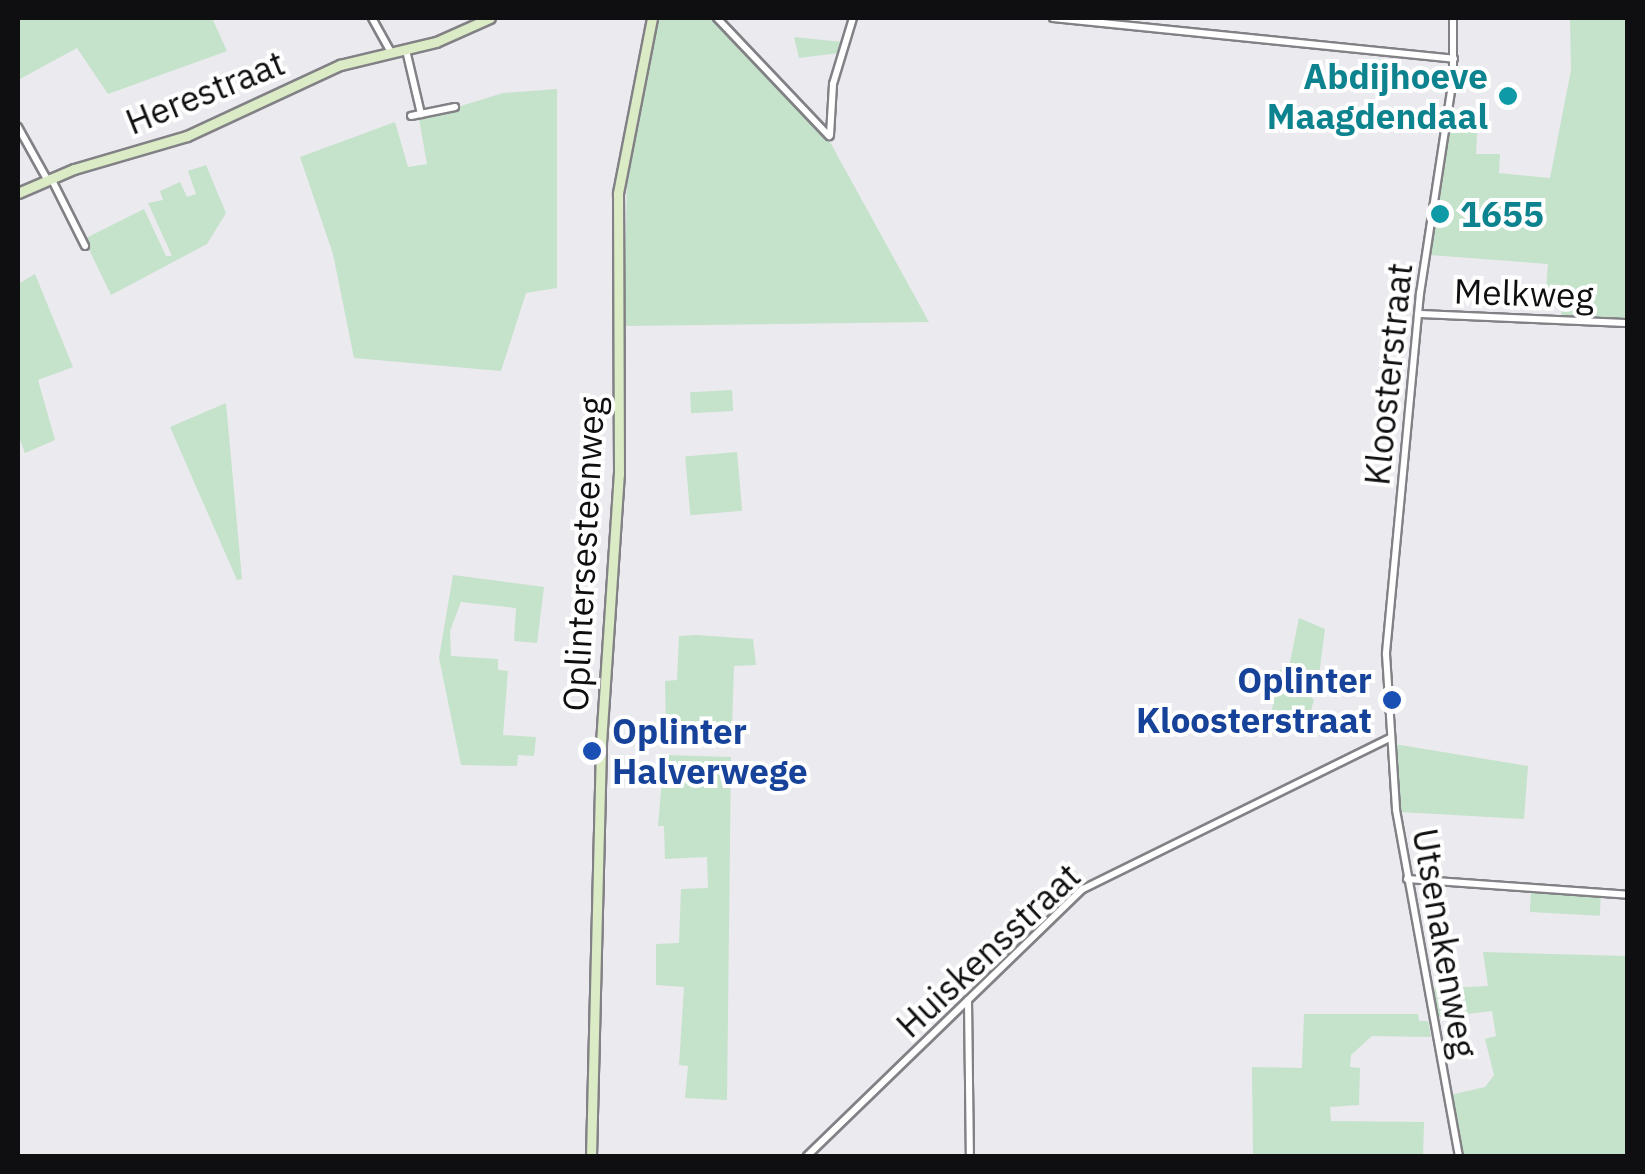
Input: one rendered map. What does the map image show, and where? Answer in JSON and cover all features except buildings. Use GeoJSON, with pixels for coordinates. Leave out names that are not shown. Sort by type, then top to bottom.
{"type":"FeatureCollection","features":[{"type":"Feature","properties":{"kind":"street"},"geometry":{"type":"LineString","coordinates":[[372,18],[390,51]]}},
{"type":"Feature","properties":{"kind":"street","name":"Herestraat"},"geometry":{"type":"LineString","coordinates":[[18,194],[49,179],[187,136],[340,65],[405,48],[490,18]]}},
{"type":"Feature","properties":{"kind":"street","name":"Oplintersesteenweg"},"geometry":{"type":"LineString","coordinates":[[591,1156],[601,743],[619,474],[618,193],[652,18]]}},
{"type":"Feature","properties":{"kind":"street"},"geometry":{"type":"LineString","coordinates":[[718,18],[830,136],[833,84],[853,18]]}},
{"type":"Feature","properties":{"kind":"street"},"geometry":{"type":"LineString","coordinates":[[1053,18],[1454,59]]}},
{"type":"Feature","properties":{"kind":"street","name":"Kloosterstraat"},"geometry":{"type":"LineString","coordinates":[[1390,738],[1388,613],[1418,314],[1454,59],[1452,18]]}},
{"type":"Feature","properties":{"kind":"street"},"geometry":{"type":"LineString","coordinates":[[405,48],[421,114]]}},
{"type":"Feature","properties":{"kind":"street"},"geometry":{"type":"LineString","coordinates":[[411,116],[455,107]]}},
{"type":"Feature","properties":{"kind":"street"},"geometry":{"type":"LineString","coordinates":[[18,127],[85,246]]}},
{"type":"Feature","properties":{"kind":"street","name":"Melkweg"},"geometry":{"type":"LineString","coordinates":[[1418,314],[1628,323]]}},
{"type":"Feature","properties":{"kind":"street","name":"Utsenakenweg"},"geometry":{"type":"LineString","coordinates":[[1390,738],[1407,879],[1460,1156]]}},
{"type":"Feature","properties":{"kind":"street","name":"Huiskensstraat"},"geometry":{"type":"LineString","coordinates":[[807,1156],[1093,883],[1390,738]]}},
{"type":"Feature","properties":{"kind":"street"},"geometry":{"type":"LineString","coordinates":[[1407,879],[1628,895]]}},
{"type":"Feature","properties":{"kind":"street"},"geometry":{"type":"LineString","coordinates":[[968,999],[970,1156]]}},
{"type":"Feature","properties":{"kind":"green space"},"geometry":{"type":"Polygon","coordinates":[[[18,18],[212,18],[227,51],[108,94],[77,48],[18,80],[18,18]]]}},
{"type":"Feature","properties":{"kind":"green space"},"geometry":{"type":"Polygon","coordinates":[[[658,18],[714,18],[830,142],[929,322],[624,326],[627,181],[658,18]]]}},
{"type":"Feature","properties":{"kind":"green space"},"geometry":{"type":"Polygon","coordinates":[[[1570,18],[1627,18],[1627,320],[1561,318],[1562,302],[1545,301],[1548,264],[1430,255],[1450,116],[1478,118],[1476,154],[1500,154],[1499,173],[1550,178],[1571,70],[1570,18]]]}},
{"type":"Feature","properties":{"kind":"green space"},"geometry":{"type":"Polygon","coordinates":[[[794,37],[843,42],[839,53],[799,58],[794,37]]]}},
{"type":"Feature","properties":{"kind":"green space"},"geometry":{"type":"Polygon","coordinates":[[[557,89],[557,288],[526,293],[501,371],[354,358],[333,254],[300,157],[395,122],[408,167],[427,164],[419,119],[503,93],[557,89]]]}},
{"type":"Feature","properties":{"kind":"green space"},"geometry":{"type":"Polygon","coordinates":[[[206,165],[226,213],[207,244],[111,295],[84,239],[144,209],[166,256],[172,256],[148,203],[163,200],[160,191],[180,182],[187,197],[196,194],[188,171],[206,165]]]}},
{"type":"Feature","properties":{"kind":"green space"},"geometry":{"type":"Polygon","coordinates":[[[35,274],[73,367],[38,380],[55,440],[25,453],[18,435],[18,284],[35,274]]]}},
{"type":"Feature","properties":{"kind":"green space"},"geometry":{"type":"Polygon","coordinates":[[[732,390],[733,411],[691,413],[690,392],[732,390]]]}},
{"type":"Feature","properties":{"kind":"green space"},"geometry":{"type":"Polygon","coordinates":[[[226,403],[242,579],[237,580],[170,427],[226,403]]]}},
{"type":"Feature","properties":{"kind":"green space"},"geometry":{"type":"Polygon","coordinates":[[[737,452],[742,511],[690,515],[685,457],[737,452]]]}},
{"type":"Feature","properties":{"kind":"green space"},"geometry":{"type":"Polygon","coordinates":[[[453,575],[544,587],[537,643],[514,641],[516,608],[461,602],[450,631],[451,656],[498,659],[498,670],[508,671],[503,735],[536,737],[534,756],[518,755],[517,766],[461,765],[439,658],[453,575]]]}},
{"type":"Feature","properties":{"kind":"green space"},"geometry":{"type":"Polygon","coordinates":[[[1299,618],[1325,629],[1316,698],[1288,672],[1299,618]]]}},
{"type":"Feature","properties":{"kind":"green space"},"geometry":{"type":"Polygon","coordinates":[[[679,636],[753,639],[756,665],[734,666],[732,727],[666,727],[665,681],[677,680],[679,636]]]}},
{"type":"Feature","properties":{"kind":"green space"},"geometry":{"type":"Polygon","coordinates":[[[1280,669],[1314,700],[1309,717],[1272,710],[1280,669]]]}},
{"type":"Feature","properties":{"kind":"green space"},"geometry":{"type":"Polygon","coordinates":[[[1394,744],[1528,766],[1524,819],[1400,812],[1394,744]]]}},
{"type":"Feature","properties":{"kind":"green space"},"geometry":{"type":"Polygon","coordinates":[[[664,755],[731,757],[727,1100],[685,1098],[688,1066],[679,1065],[684,987],[656,985],[656,944],[679,943],[681,889],[708,888],[707,857],[665,859],[664,826],[658,826],[664,755]]]}},
{"type":"Feature","properties":{"kind":"green space"},"geometry":{"type":"Polygon","coordinates":[[[1531,891],[1601,895],[1600,916],[1530,912],[1531,891]]]}},
{"type":"Feature","properties":{"kind":"green space"},"geometry":{"type":"Polygon","coordinates":[[[1483,952],[1627,956],[1627,1156],[1463,1156],[1450,1095],[1485,1087],[1494,1075],[1485,1039],[1496,1036],[1492,1011],[1435,1018],[1429,989],[1488,986],[1483,952]]]}},
{"type":"Feature","properties":{"kind":"green space"},"geometry":{"type":"Polygon","coordinates":[[[1304,1014],[1418,1014],[1419,1021],[1428,1021],[1431,1037],[1372,1036],[1351,1055],[1350,1067],[1360,1068],[1359,1105],[1330,1107],[1331,1121],[1424,1122],[1423,1156],[1253,1156],[1252,1067],[1302,1068],[1304,1014]]]}},
{"type":"Feature","properties":{"kind":"place","name":"Abdijhoeve Maagdendaal"},"geometry":{"type":"Point","coordinates":[1508,96]}},
{"type":"Feature","properties":{"kind":"place","name":"1655"},"geometry":{"type":"Point","coordinates":[1440,214]}},
{"type":"Feature","properties":{"kind":"place","name":"Oplinter Kloosterstraat"},"geometry":{"type":"Point","coordinates":[1392,700]}},
{"type":"Feature","properties":{"kind":"place","name":"Oplinter Halverwege"},"geometry":{"type":"Point","coordinates":[592,751]}}]}
